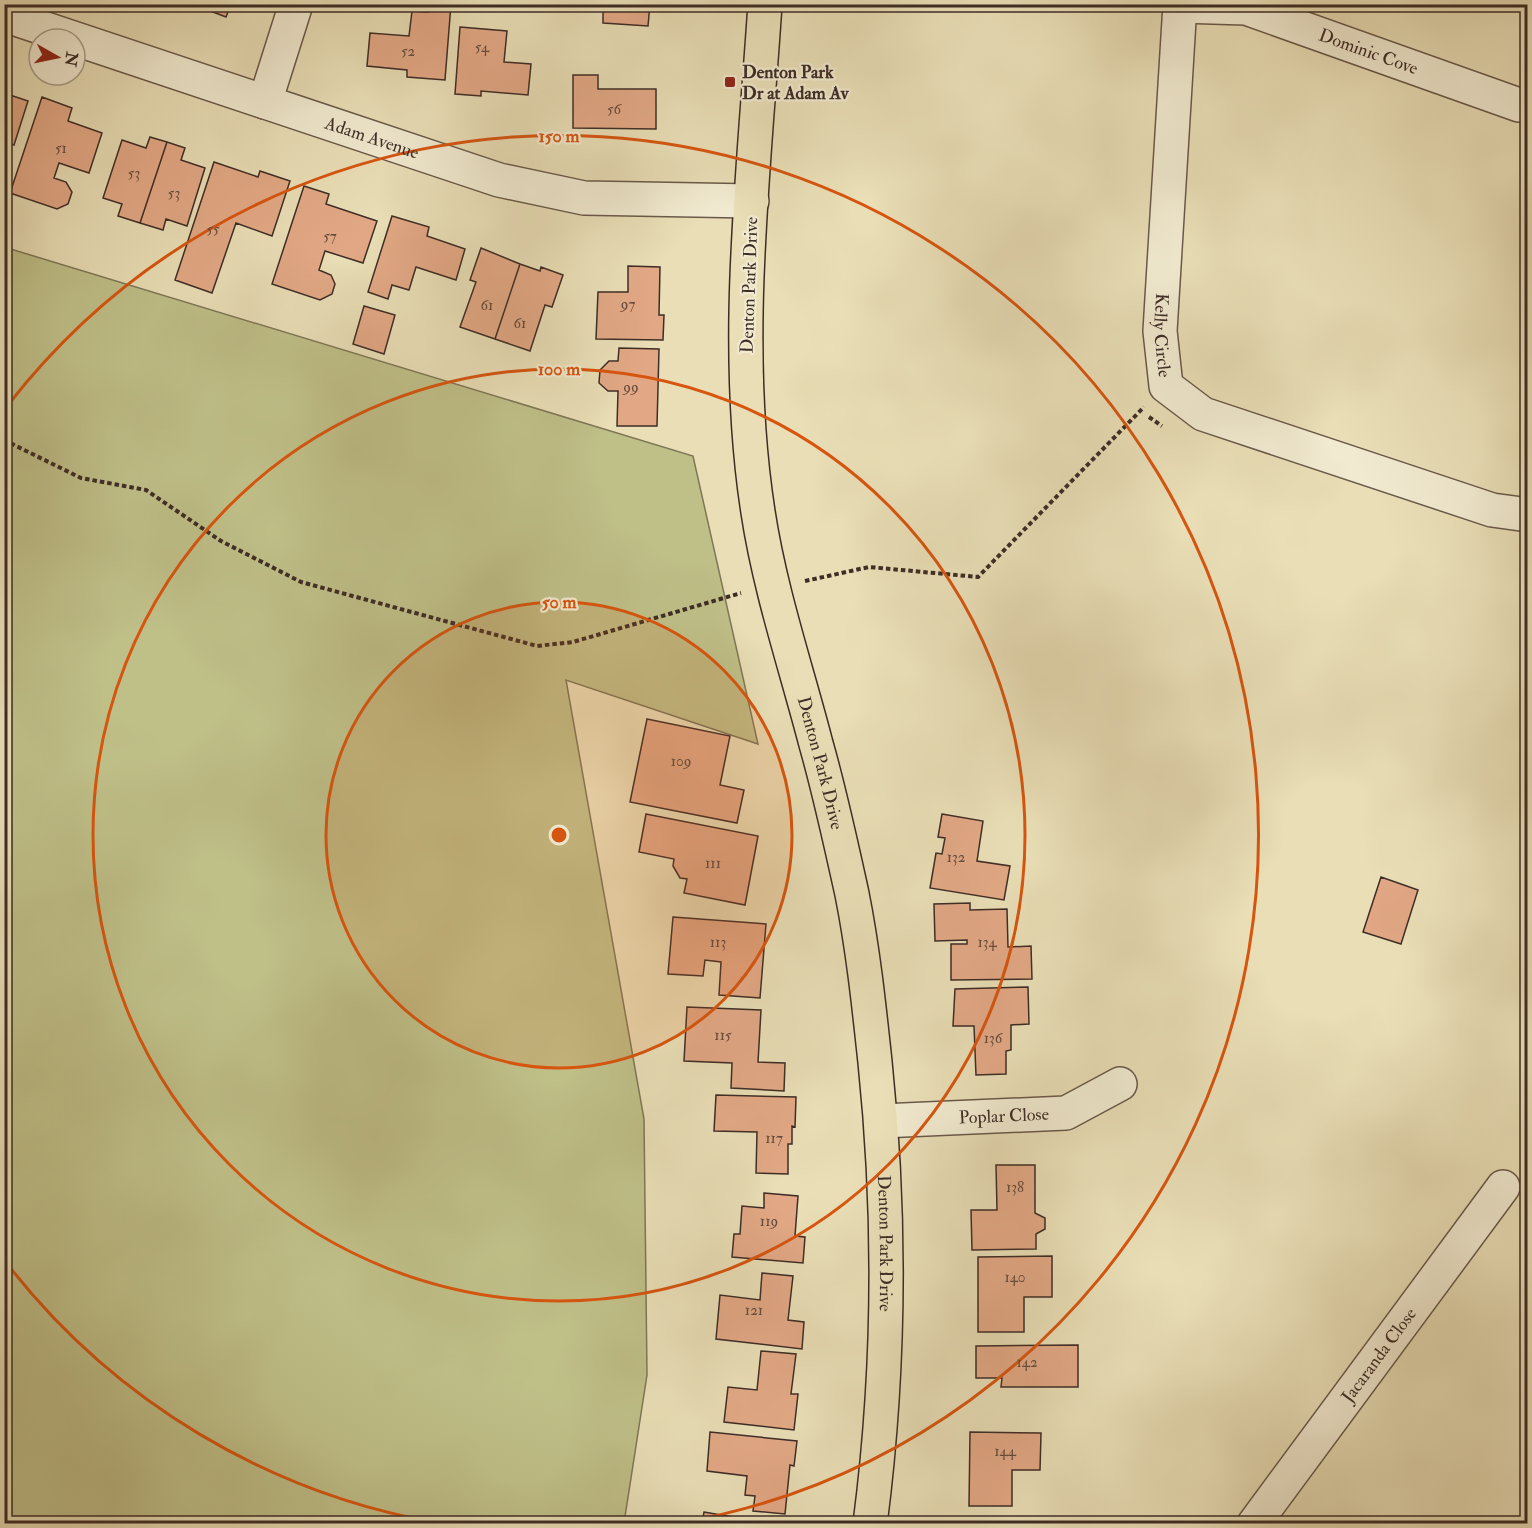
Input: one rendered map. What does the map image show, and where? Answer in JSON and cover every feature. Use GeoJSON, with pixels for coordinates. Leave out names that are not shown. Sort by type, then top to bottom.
{"type":"FeatureCollection","features":[{"type":"Feature","properties":{"kind":"main road","name":"Denton Park Drive"},"geometry":{"type":"LineString","coordinates":[[765,4],[745,354],[758,512],[772,586],[817,747],[852,895],[867,989],[881,1120],[886,1209],[885,1341],[870,1524]]}},
{"type":"Feature","properties":{"kind":"street"},"geometry":{"type":"LineString","coordinates":[[265,102],[296,4]]}},
{"type":"Feature","properties":{"kind":"street","name":"Dominic Cove"},"geometry":{"type":"LineString","coordinates":[[1180,5],[1246,8],[1519,105]]}},
{"type":"Feature","properties":{"kind":"street","name":"Kelly Circle"},"geometry":{"type":"LineString","coordinates":[[1180,5],[1160,331],[1166,386],[1203,414],[1492,510],[1527,515]]}},
{"type":"Feature","properties":{"kind":"street","name":"Adam Avenue"},"geometry":{"type":"LineString","coordinates":[[4,15],[499,180],[573,196],[752,201]]}},
{"type":"Feature","properties":{"kind":"street","name":"Poplar Close"},"geometry":{"type":"LineString","coordinates":[[881,1120],[1066,1113],[1120,1084]]}},
{"type":"Feature","properties":{"kind":"street","name":"Jacaranda Close"},"geometry":{"type":"LineString","coordinates":[[1254,1524],[1503,1187]]}},
{"type":"Feature","properties":{"kind":"path"},"geometry":{"type":"LineString","coordinates":[[806,581],[869,567],[978,577],[1166,386]]}},
{"type":"Feature","properties":{"kind":"path"},"geometry":{"type":"LineString","coordinates":[[4,440],[81,478],[146,490],[221,541],[301,582],[537,646],[573,642],[740,593]]}},
{"type":"Feature","properties":{"kind":"green space"},"geometry":{"type":"Polygon","coordinates":[[[4,247],[693,456],[758,744],[566,680],[644,1119],[647,1375],[624,1523],[5,1523],[4,247]]]}},
{"type":"Feature","properties":{"kind":"building"},"geometry":{"type":"Polygon","coordinates":[[[192,4],[231,4],[226,17],[192,4]]]}},
{"type":"Feature","properties":{"kind":"building"},"geometry":{"type":"Polygon","coordinates":[[[429,4],[451,4],[445,80],[407,77],[407,70],[367,66],[370,33],[409,36],[412,11],[428,12],[429,4]]]}},
{"type":"Feature","properties":{"kind":"building"},"geometry":{"type":"Polygon","coordinates":[[[603,4],[650,4],[648,26],[603,23],[603,4]]]}},
{"type":"Feature","properties":{"kind":"building"},"geometry":{"type":"Polygon","coordinates":[[[460,27],[507,31],[504,62],[531,64],[528,95],[481,91],[481,96],[455,94],[460,27]]]}},
{"type":"Feature","properties":{"kind":"building"},"geometry":{"type":"Polygon","coordinates":[[[573,75],[598,75],[598,89],[656,89],[656,129],[573,128],[573,75]]]}},
{"type":"Feature","properties":{"kind":"building"},"geometry":{"type":"Polygon","coordinates":[[[4,93],[28,101],[14,145],[4,142],[4,93]]]}},
{"type":"Feature","properties":{"kind":"building"},"geometry":{"type":"Polygon","coordinates":[[[42,97],[72,108],[68,121],[102,133],[89,173],[59,163],[54,178],[66,182],[72,192],[68,204],[57,209],[10,193],[42,97]]]}},
{"type":"Feature","properties":{"kind":"building"},"geometry":{"type":"Polygon","coordinates":[[[150,137],[167,142],[140,223],[118,216],[122,204],[103,198],[122,140],[146,148],[150,137]]]}},
{"type":"Feature","properties":{"kind":"building"},"geometry":{"type":"Polygon","coordinates":[[[167,142],[185,148],[181,160],[205,168],[187,226],[166,219],[163,230],[140,223],[167,142]]]}},
{"type":"Feature","properties":{"kind":"building"},"geometry":{"type":"Polygon","coordinates":[[[214,162],[258,177],[260,171],[290,181],[272,236],[236,223],[212,293],[175,280],[214,162]]]}},
{"type":"Feature","properties":{"kind":"building"},"geometry":{"type":"Polygon","coordinates":[[[304,186],[329,194],[326,204],[377,221],[363,263],[325,251],[319,270],[331,275],[335,284],[332,294],[320,300],[272,284],[304,186]]]}},
{"type":"Feature","properties":{"kind":"building"},"geometry":{"type":"Polygon","coordinates":[[[392,216],[429,227],[427,236],[465,249],[456,280],[416,267],[409,290],[392,285],[388,299],[368,292],[392,216]]]}},
{"type":"Feature","properties":{"kind":"building"},"geometry":{"type":"Polygon","coordinates":[[[481,248],[520,264],[495,339],[460,327],[476,282],[470,280],[481,248]]]}},
{"type":"Feature","properties":{"kind":"building"},"geometry":{"type":"Polygon","coordinates":[[[520,264],[540,271],[541,267],[563,275],[552,307],[545,305],[530,351],[495,339],[520,264]]]}},
{"type":"Feature","properties":{"kind":"building"},"geometry":{"type":"Polygon","coordinates":[[[628,266],[660,267],[659,315],[664,315],[663,340],[596,339],[598,292],[628,292],[628,266]]]}},
{"type":"Feature","properties":{"kind":"building"},"geometry":{"type":"Polygon","coordinates":[[[364,306],[395,315],[384,354],[353,344],[364,306]]]}},
{"type":"Feature","properties":{"kind":"building"},"geometry":{"type":"Polygon","coordinates":[[[619,348],[659,349],[657,426],[617,426],[618,391],[608,391],[599,383],[600,370],[609,361],[618,361],[619,348]]]}},
{"type":"Feature","properties":{"kind":"building"},"geometry":{"type":"Polygon","coordinates":[[[647,719],[730,736],[720,785],[744,790],[737,823],[630,802],[647,719]]]}},
{"type":"Feature","properties":{"kind":"building"},"geometry":{"type":"Polygon","coordinates":[[[646,814],[758,836],[745,905],[684,893],[687,879],[680,878],[673,866],[674,859],[639,852],[646,814]]]}},
{"type":"Feature","properties":{"kind":"building"},"geometry":{"type":"Polygon","coordinates":[[[942,814],[983,821],[977,861],[1010,866],[1004,900],[930,888],[936,853],[942,854],[945,838],[938,837],[942,814]]]}},
{"type":"Feature","properties":{"kind":"building"},"geometry":{"type":"Polygon","coordinates":[[[1381,877],[1418,890],[1401,944],[1363,932],[1381,877]]]}},
{"type":"Feature","properties":{"kind":"building"},"geometry":{"type":"Polygon","coordinates":[[[970,903],[970,910],[1007,909],[1008,947],[1031,946],[1032,979],[951,980],[951,944],[967,944],[967,940],[935,941],[934,904],[970,903]]]}},
{"type":"Feature","properties":{"kind":"building"},"geometry":{"type":"Polygon","coordinates":[[[673,917],[766,924],[760,998],[719,995],[721,962],[705,960],[703,976],[668,974],[673,917]]]}},
{"type":"Feature","properties":{"kind":"building"},"geometry":{"type":"Polygon","coordinates":[[[1028,987],[1029,1024],[1011,1025],[1011,1050],[1006,1051],[1006,1074],[976,1075],[974,1026],[953,1026],[955,989],[1028,987]]]}},
{"type":"Feature","properties":{"kind":"building"},"geometry":{"type":"Polygon","coordinates":[[[687,1007],[761,1010],[758,1062],[785,1063],[784,1091],[731,1088],[732,1063],[684,1061],[687,1007]]]}},
{"type":"Feature","properties":{"kind":"building"},"geometry":{"type":"Polygon","coordinates":[[[716,1095],[796,1097],[795,1127],[792,1126],[792,1144],[788,1144],[788,1174],[756,1173],[757,1132],[714,1131],[716,1095]]]}},
{"type":"Feature","properties":{"kind":"building"},"geometry":{"type":"Polygon","coordinates":[[[996,1165],[1035,1165],[1035,1213],[1045,1218],[1045,1229],[1036,1234],[1036,1249],[972,1250],[971,1210],[997,1210],[996,1165]]]}},
{"type":"Feature","properties":{"kind":"building"},"geometry":{"type":"Polygon","coordinates":[[[764,1193],[798,1196],[795,1236],[805,1237],[803,1263],[732,1257],[734,1234],[740,1234],[742,1206],[764,1208],[764,1193]]]}},
{"type":"Feature","properties":{"kind":"building"},"geometry":{"type":"Polygon","coordinates":[[[1052,1256],[1052,1297],[1024,1297],[1024,1332],[978,1332],[978,1257],[1052,1256]]]}},
{"type":"Feature","properties":{"kind":"building"},"geometry":{"type":"Polygon","coordinates":[[[762,1273],[793,1276],[788,1320],[804,1322],[802,1349],[716,1339],[720,1295],[760,1300],[762,1273]]]}},
{"type":"Feature","properties":{"kind":"building"},"geometry":{"type":"Polygon","coordinates":[[[1078,1345],[1078,1387],[1001,1387],[1002,1378],[976,1378],[976,1346],[1078,1345]]]}},
{"type":"Feature","properties":{"kind":"building"},"geometry":{"type":"Polygon","coordinates":[[[761,1351],[796,1354],[791,1394],[798,1394],[794,1430],[724,1422],[728,1387],[757,1390],[761,1351]]]}},
{"type":"Feature","properties":{"kind":"building"},"geometry":{"type":"Polygon","coordinates":[[[710,1432],[797,1441],[794,1466],[790,1465],[785,1514],[753,1511],[755,1496],[745,1495],[747,1476],[707,1471],[710,1432]]]}},
{"type":"Feature","properties":{"kind":"building"},"geometry":{"type":"Polygon","coordinates":[[[970,1432],[1041,1433],[1040,1470],[1012,1470],[1012,1506],[969,1506],[970,1432]]]}},
{"type":"Feature","properties":{"kind":"building"},"geometry":{"type":"Polygon","coordinates":[[[704,1512],[773,1524],[702,1524],[704,1512]]]}},
{"type":"Feature","properties":{"kind":"place","name":"Denton Park Dr at Adam Av"},"geometry":{"type":"Point","coordinates":[730,82]}}]}
